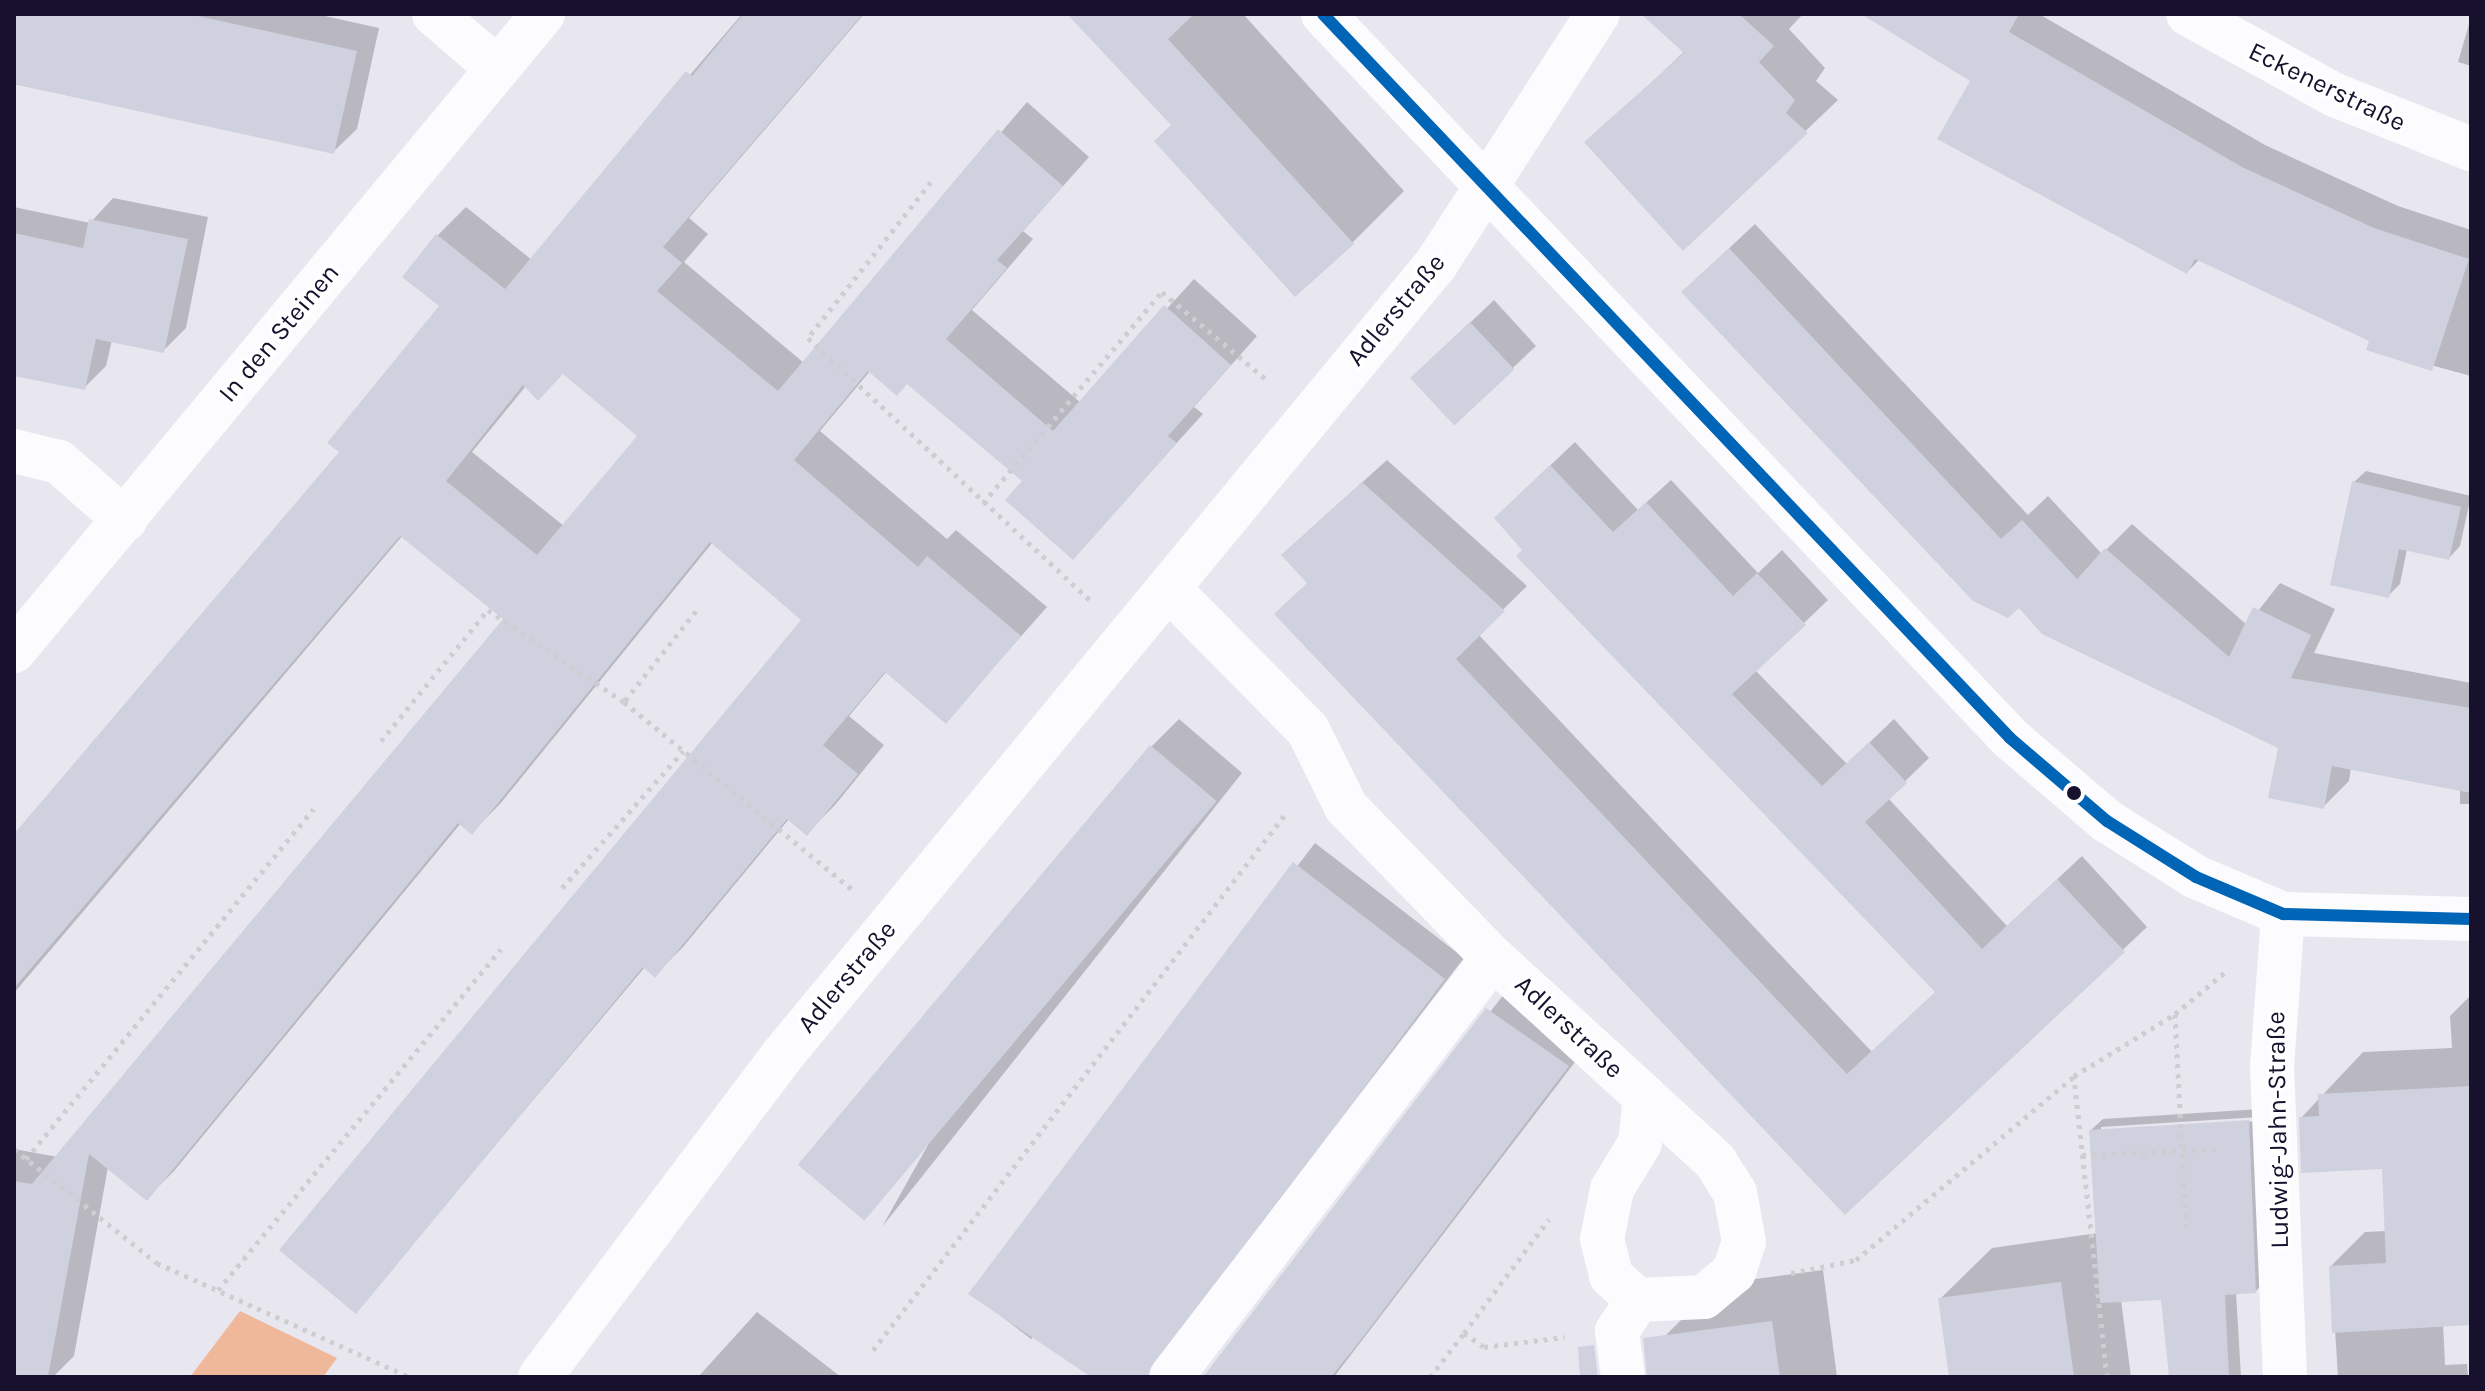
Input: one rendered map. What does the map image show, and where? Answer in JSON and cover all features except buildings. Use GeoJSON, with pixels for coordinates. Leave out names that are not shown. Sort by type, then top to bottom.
{"type":"FeatureCollection","features":[{"type":"Feature","properties":{"kind":"street"},"geometry":{"type":"LineString","coordinates":[[434,14],[498,69]]}},
{"type":"Feature","properties":{"kind":"street","name":"In den Steinen"},"geometry":{"type":"LineString","coordinates":[[14,651],[543,14]]}},
{"type":"Feature","properties":{"kind":"street"},"geometry":{"type":"LineString","coordinates":[[1323,14],[1490,186],[2010,738],[2107,821],[2196,877],[2283,914],[2471,919]]}},
{"type":"Feature","properties":{"kind":"street","name":"Adlerstraße"},"geometry":{"type":"LineString","coordinates":[[540,1377],[781,1057],[1436,264],[1490,186],[1598,14]]}},
{"type":"Feature","properties":{"kind":"street","name":"Eckenerstraße"},"geometry":{"type":"LineString","coordinates":[[2188,14],[2347,101],[2471,149]]}},
{"type":"Feature","properties":{"kind":"street"},"geometry":{"type":"LineString","coordinates":[[14,451],[59,462],[125,520]]}},
{"type":"Feature","properties":{"kind":"street","name":"Adlerstraße"},"geometry":{"type":"LineString","coordinates":[[1169,589],[1308,730],[1327,761],[1346,807],[1493,958],[1716,1162],[1735,1193],[1744,1242],[1734,1272]]}},
{"type":"Feature","properties":{"kind":"street","name":"Ludwig-Jahn-Straße"},"geometry":{"type":"LineString","coordinates":[[2283,914],[2272,1067],[2285,1377]]}},
{"type":"Feature","properties":{"kind":"street","name":"Adlerstraße"},"geometry":{"type":"LineString","coordinates":[[1171,1377],[1493,958]]}},
{"type":"Feature","properties":{"kind":"street","name":"Adlerstraße"},"geometry":{"type":"LineString","coordinates":[[1627,1315],[1611,1276],[1602,1239],[1612,1189],[1640,1143],[1645,1097]]}},
{"type":"Feature","properties":{"kind":"street"},"geometry":{"type":"LineString","coordinates":[[1623,1377],[1627,1315],[1704,1297],[1734,1272]]}},
{"type":"Feature","properties":{"kind":"path"},"geometry":{"type":"LineString","coordinates":[[931,182],[808,338],[983,503],[1130,635]]}},
{"type":"Feature","properties":{"kind":"path"},"geometry":{"type":"LineString","coordinates":[[983,503],[1162,292],[1309,416]]}},
{"type":"Feature","properties":{"kind":"path"},"geometry":{"type":"LineString","coordinates":[[381,741],[488,610],[624,702],[850,888]]}},
{"type":"Feature","properties":{"kind":"path"},"geometry":{"type":"LineString","coordinates":[[624,702],[696,611]]}},
{"type":"Feature","properties":{"kind":"path"},"geometry":{"type":"LineString","coordinates":[[562,888],[683,751]]}},
{"type":"Feature","properties":{"kind":"path"},"geometry":{"type":"LineString","coordinates":[[873,1350],[1327,761]]}},
{"type":"Feature","properties":{"kind":"path"},"geometry":{"type":"LineString","coordinates":[[26,1159],[313,809]]}},
{"type":"Feature","properties":{"kind":"path"},"geometry":{"type":"LineString","coordinates":[[1734,1272],[1783,1275],[1856,1260],[2074,1076],[2175,1014],[2283,914]]}},
{"type":"Feature","properties":{"kind":"path"},"geometry":{"type":"LineString","coordinates":[[218,1290],[501,949]]}},
{"type":"Feature","properties":{"kind":"path"},"geometry":{"type":"LineString","coordinates":[[2175,1014],[2186,1231]]}},
{"type":"Feature","properties":{"kind":"path"},"geometry":{"type":"LineString","coordinates":[[2074,1076],[2107,1377]]}},
{"type":"Feature","properties":{"kind":"path"},"geometry":{"type":"LineString","coordinates":[[2082,1155],[2184,1155],[2276,1140]]}},
{"type":"Feature","properties":{"kind":"path"},"geometry":{"type":"LineString","coordinates":[[14,1149],[157,1263],[410,1377]]}},
{"type":"Feature","properties":{"kind":"path"},"geometry":{"type":"LineString","coordinates":[[1430,1377],[1559,1205],[1612,1189]]}},
{"type":"Feature","properties":{"kind":"path"},"geometry":{"type":"LineString","coordinates":[[1464,1333],[1484,1347],[1627,1315]]}},
{"type":"Feature","properties":{"kind":"shaded area"},"geometry":{"type":"Polygon","coordinates":[[[240,1311],[337,1358],[323,1377],[190,1377],[240,1311]]]}},
{"type":"Feature","properties":{"kind":"transit line"},"geometry":{"type":"LineString","coordinates":[[1323,14],[2010,738],[2107,821],[2196,877],[2283,914],[2471,919]]}}]}
